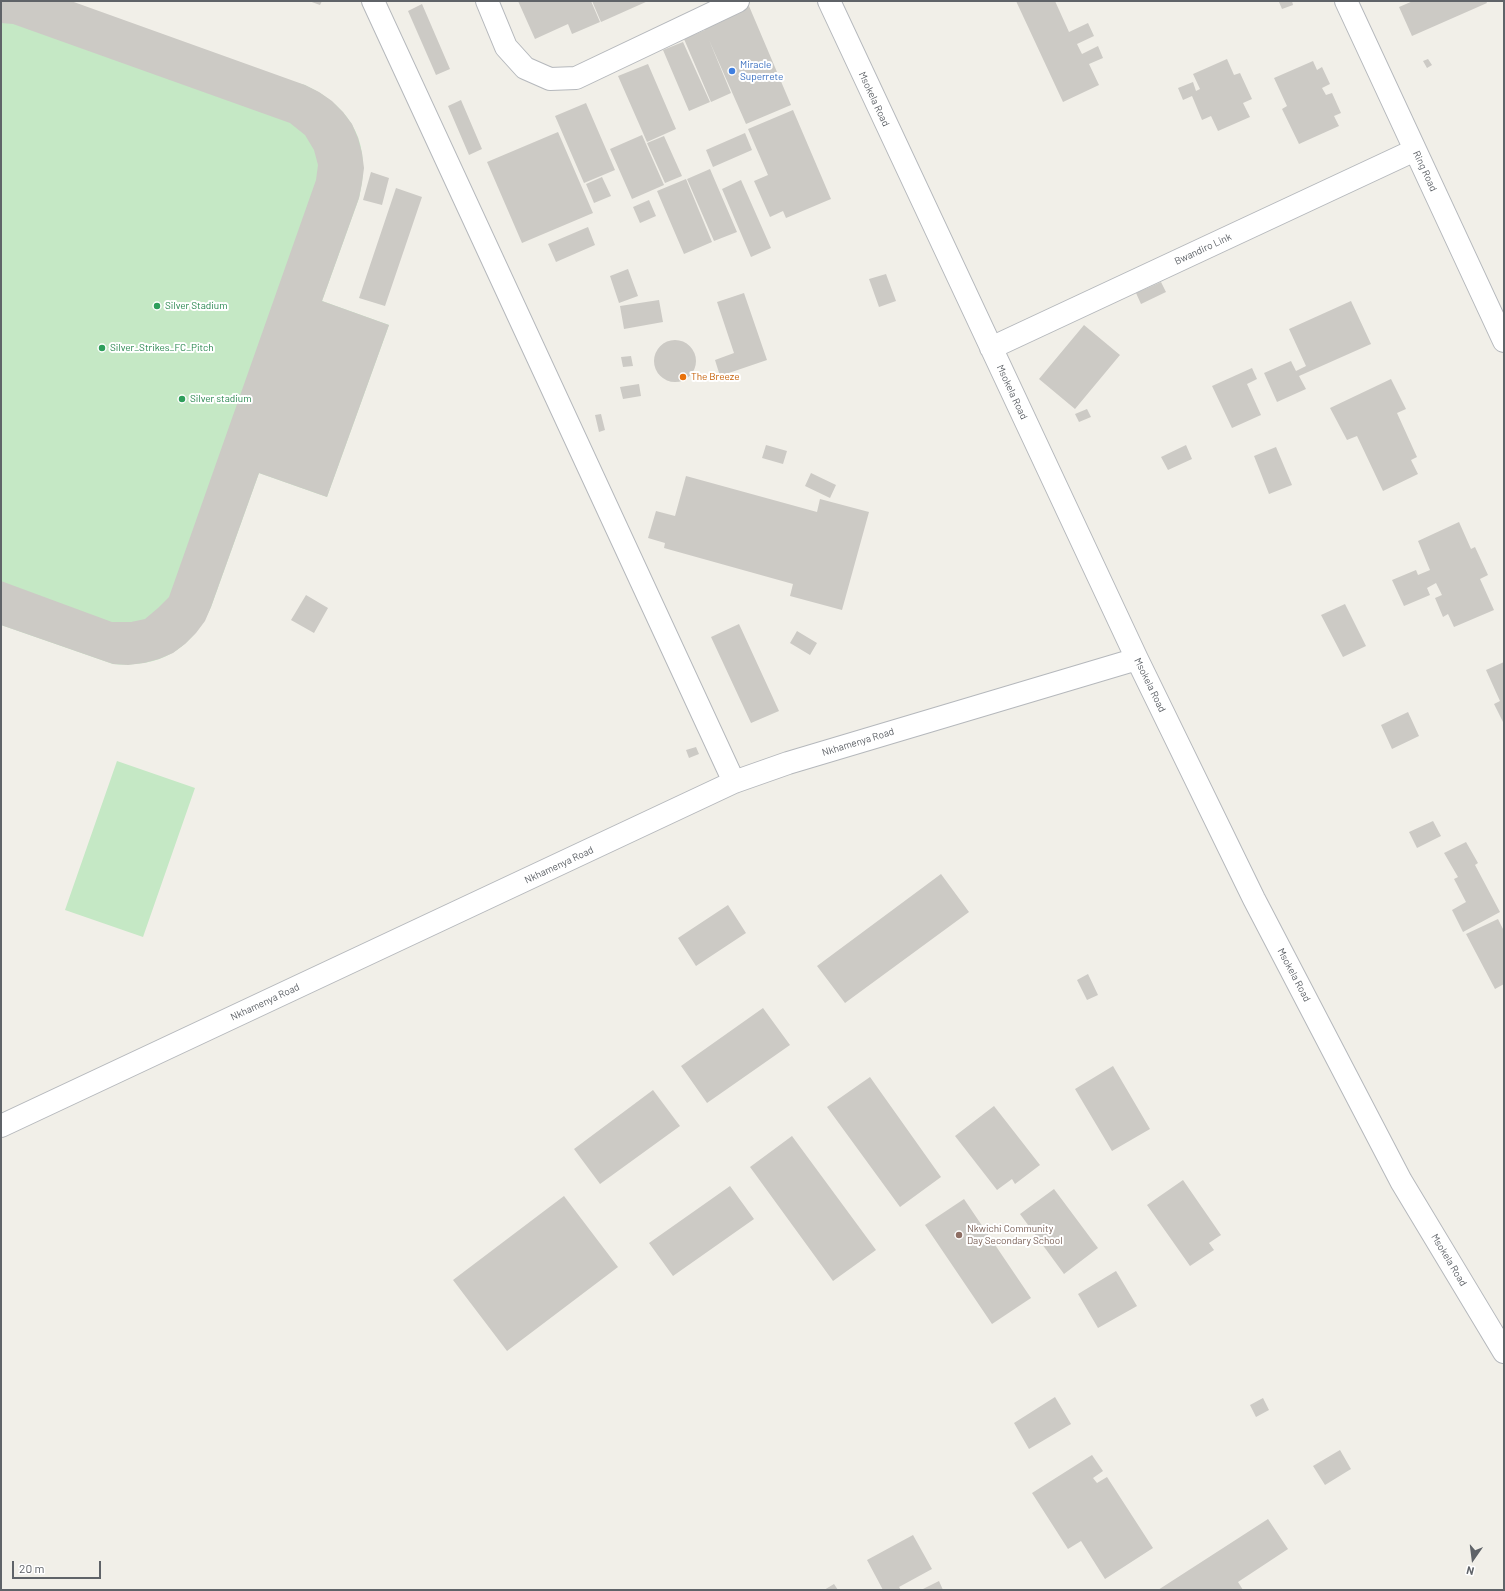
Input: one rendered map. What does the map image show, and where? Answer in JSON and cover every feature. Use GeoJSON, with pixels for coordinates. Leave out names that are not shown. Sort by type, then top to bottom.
{"type":"FeatureCollection","features":[{"type":"Feature","properties":{"kind":"street"},"geometry":{"type":"LineString","coordinates":[[373,1],[734,782]]}},
{"type":"Feature","properties":{"kind":"street"},"geometry":{"type":"LineString","coordinates":[[487,1],[506,47],[524,68],[550,79],[576,78],[738,1]]}},
{"type":"Feature","properties":{"kind":"street","name":"Msokela Road"},"geometry":{"type":"LineString","coordinates":[[828,1],[1137,659],[1254,899],[1401,1181],[1504,1352]]}},
{"type":"Feature","properties":{"kind":"street","name":"Ring Road"},"geometry":{"type":"LineString","coordinates":[[1346,1],[1504,341]]}},
{"type":"Feature","properties":{"kind":"street","name":"Bwandiro Link"},"geometry":{"type":"LineString","coordinates":[[991,348],[1415,150]]}},
{"type":"Feature","properties":{"kind":"street","name":"Nkhamenya Road"},"geometry":{"type":"LineString","coordinates":[[1,1126],[734,782],[788,763],[1137,659]]}},
{"type":"Feature","properties":{"kind":"green space","name":"Silver stadium"},"geometry":{"type":"Polygon","coordinates":[[[1,1],[305,85],[322,94],[336,105],[347,117],[361,145],[363,162],[359,198],[322,301],[389,325],[327,497],[259,473],[211,607],[203,622],[184,645],[160,659],[145,663],[113,664],[1,625],[1,1]]]}},
{"type":"Feature","properties":{"kind":"green space"},"geometry":{"type":"Polygon","coordinates":[[[117,761],[195,788],[143,937],[65,910],[117,761]]]}},
{"type":"Feature","properties":{"kind":"building"},"geometry":{"type":"Polygon","coordinates":[[[1,1],[71,1],[305,85],[332,101],[343,112],[352,124],[362,153],[364,168],[359,198],[322,301],[389,325],[327,497],[259,473],[205,621],[185,644],[173,653],[144,663],[128,665],[113,664],[1,625],[1,581],[112,622],[131,622],[145,619],[169,597],[316,180],[318,165],[314,150],[305,135],[290,123],[13,24],[1,23],[1,1]]]}},
{"type":"Feature","properties":{"kind":"building"},"geometry":{"type":"Polygon","coordinates":[[[309,1],[322,1],[320,5],[309,1]]]}},
{"type":"Feature","properties":{"kind":"building"},"geometry":{"type":"Polygon","coordinates":[[[518,1],[591,1],[600,22],[572,34],[568,24],[535,39],[518,1]]]}},
{"type":"Feature","properties":{"kind":"building"},"geometry":{"type":"Polygon","coordinates":[[[592,1],[648,1],[601,22],[592,1]]]}},
{"type":"Feature","properties":{"kind":"building"},"geometry":{"type":"Polygon","coordinates":[[[1016,1],[1055,1],[1069,32],[1088,23],[1094,36],[1077,44],[1082,54],[1098,46],[1103,58],[1089,64],[1099,85],[1063,102],[1016,1]]]}},
{"type":"Feature","properties":{"kind":"building"},"geometry":{"type":"Polygon","coordinates":[[[1292,1],[1293,5],[1282,9],[1279,2],[1292,1]]]}},
{"type":"Feature","properties":{"kind":"building"},"geometry":{"type":"Polygon","coordinates":[[[1413,1],[1486,1],[1487,3],[1412,36],[1399,7],[1413,1]]]}},
{"type":"Feature","properties":{"kind":"building"},"geometry":{"type":"Polygon","coordinates":[[[422,4],[450,69],[436,75],[408,11],[422,4]]]}},
{"type":"Feature","properties":{"kind":"building"},"geometry":{"type":"Polygon","coordinates":[[[749,6],[791,105],[746,124],[709,40],[731,93],[711,102],[684,39],[705,30],[703,25],[749,6]]]}},
{"type":"Feature","properties":{"kind":"building"},"geometry":{"type":"Polygon","coordinates":[[[683,42],[710,102],[689,111],[663,50],[683,42]]]}},
{"type":"Feature","properties":{"kind":"building"},"geometry":{"type":"Polygon","coordinates":[[[1227,59],[1234,75],[1240,73],[1252,99],[1243,103],[1250,117],[1218,131],[1211,116],[1202,120],[1192,96],[1183,100],[1178,88],[1193,82],[1196,91],[1200,89],[1193,74],[1227,59]]]}},
{"type":"Feature","properties":{"kind":"building"},"geometry":{"type":"Polygon","coordinates":[[[1428,59],[1432,65],[1427,68],[1423,61],[1428,59]]]}},
{"type":"Feature","properties":{"kind":"building"},"geometry":{"type":"Polygon","coordinates":[[[1313,61],[1317,70],[1322,67],[1330,84],[1322,88],[1326,95],[1332,93],[1341,113],[1334,116],[1339,126],[1299,144],[1282,109],[1287,106],[1274,78],[1313,61]]]}},
{"type":"Feature","properties":{"kind":"building"},"geometry":{"type":"Polygon","coordinates":[[[648,64],[676,129],[647,142],[618,76],[648,64]]]}},
{"type":"Feature","properties":{"kind":"building"},"geometry":{"type":"Polygon","coordinates":[[[461,100],[482,149],[469,155],[448,106],[461,100]]]}},
{"type":"Feature","properties":{"kind":"building"},"geometry":{"type":"Polygon","coordinates":[[[586,103],[615,170],[584,183],[555,116],[586,103]]]}},
{"type":"Feature","properties":{"kind":"building"},"geometry":{"type":"Polygon","coordinates":[[[793,110],[831,199],[786,218],[783,211],[770,217],[754,181],[768,175],[748,129],[793,110]]]}},
{"type":"Feature","properties":{"kind":"building"},"geometry":{"type":"Polygon","coordinates":[[[558,132],[593,213],[522,243],[487,162],[558,132]]]}},
{"type":"Feature","properties":{"kind":"building"},"geometry":{"type":"Polygon","coordinates":[[[745,133],[752,150],[713,167],[706,150],[745,133]]]}},
{"type":"Feature","properties":{"kind":"building"},"geometry":{"type":"Polygon","coordinates":[[[642,135],[664,185],[632,199],[610,149],[642,135]]]}},
{"type":"Feature","properties":{"kind":"building"},"geometry":{"type":"Polygon","coordinates":[[[664,136],[682,176],[665,183],[647,143],[664,136]]]}},
{"type":"Feature","properties":{"kind":"building"},"geometry":{"type":"Polygon","coordinates":[[[710,169],[737,232],[714,241],[687,179],[710,169]]]}},
{"type":"Feature","properties":{"kind":"building"},"geometry":{"type":"Polygon","coordinates":[[[371,172],[389,178],[382,205],[363,200],[371,172]]]}},
{"type":"Feature","properties":{"kind":"building"},"geometry":{"type":"Polygon","coordinates":[[[602,177],[611,196],[594,203],[586,184],[602,177]]]}},
{"type":"Feature","properties":{"kind":"building"},"geometry":{"type":"Polygon","coordinates":[[[686,179],[712,242],[684,254],[657,191],[686,179]]]}},
{"type":"Feature","properties":{"kind":"building"},"geometry":{"type":"Polygon","coordinates":[[[741,180],[771,248],[751,257],[722,189],[741,180]]]}},
{"type":"Feature","properties":{"kind":"building"},"geometry":{"type":"Polygon","coordinates":[[[396,188],[422,197],[385,306],[359,298],[396,188]]]}},
{"type":"Feature","properties":{"kind":"building"},"geometry":{"type":"Polygon","coordinates":[[[649,200],[656,216],[640,223],[633,207],[649,200]]]}},
{"type":"Feature","properties":{"kind":"building"},"geometry":{"type":"Polygon","coordinates":[[[588,227],[595,245],[556,262],[548,244],[588,227]]]}},
{"type":"Feature","properties":{"kind":"building"},"geometry":{"type":"Polygon","coordinates":[[[628,269],[638,296],[619,303],[610,276],[628,269]]]}},
{"type":"Feature","properties":{"kind":"building"},"geometry":{"type":"Polygon","coordinates":[[[886,274],[896,301],[879,307],[869,279],[886,274]]]}},
{"type":"Feature","properties":{"kind":"building"},"geometry":{"type":"Polygon","coordinates":[[[1161,282],[1166,292],[1141,304],[1136,293],[1161,282]]]}},
{"type":"Feature","properties":{"kind":"building"},"geometry":{"type":"Polygon","coordinates":[[[744,293],[767,360],[720,376],[715,360],[734,353],[717,302],[744,293]]]}},
{"type":"Feature","properties":{"kind":"building"},"geometry":{"type":"Polygon","coordinates":[[[659,300],[663,322],[624,329],[620,306],[659,300]]]}},
{"type":"Feature","properties":{"kind":"building"},"geometry":{"type":"Polygon","coordinates":[[[1351,301],[1371,344],[1299,376],[1306,389],[1277,402],[1264,373],[1291,361],[1296,371],[1306,366],[1289,329],[1351,301]]]}},
{"type":"Feature","properties":{"kind":"building"},"geometry":{"type":"Polygon","coordinates":[[[1084,325],[1120,355],[1075,409],[1039,379],[1084,325]]]}},
{"type":"Feature","properties":{"kind":"building"},"geometry":{"type":"Polygon","coordinates":[[[671,340],[679,340],[687,343],[693,349],[696,361],[693,373],[687,379],[679,382],[671,382],[663,379],[657,373],[654,365],[654,357],[657,349],[663,343],[671,340]]]}},
{"type":"Feature","properties":{"kind":"building"},"geometry":{"type":"Polygon","coordinates":[[[631,356],[633,366],[623,367],[621,357],[631,356]]]}},
{"type":"Feature","properties":{"kind":"building"},"geometry":{"type":"Polygon","coordinates":[[[1252,368],[1257,379],[1247,384],[1261,415],[1232,428],[1212,386],[1252,368]]]}},
{"type":"Feature","properties":{"kind":"building"},"geometry":{"type":"Polygon","coordinates":[[[1391,379],[1406,409],[1397,413],[1417,457],[1411,460],[1418,474],[1383,491],[1357,436],[1347,440],[1330,408],[1391,379]]]}},
{"type":"Feature","properties":{"kind":"building"},"geometry":{"type":"Polygon","coordinates":[[[639,384],[641,396],[623,399],[620,387],[639,384]]]}},
{"type":"Feature","properties":{"kind":"building"},"geometry":{"type":"Polygon","coordinates":[[[1087,409],[1091,417],[1079,422],[1075,414],[1087,409]]]}},
{"type":"Feature","properties":{"kind":"building"},"geometry":{"type":"Polygon","coordinates":[[[601,414],[605,430],[599,432],[595,415],[601,414]]]}},
{"type":"Feature","properties":{"kind":"building"},"geometry":{"type":"Polygon","coordinates":[[[766,445],[787,451],[783,464],[762,458],[766,445]]]}},
{"type":"Feature","properties":{"kind":"building"},"geometry":{"type":"Polygon","coordinates":[[[1186,445],[1192,459],[1168,470],[1161,457],[1186,445]]]}},
{"type":"Feature","properties":{"kind":"building"},"geometry":{"type":"Polygon","coordinates":[[[1276,447],[1292,485],[1269,494],[1254,456],[1276,447]]]}},
{"type":"Feature","properties":{"kind":"building"},"geometry":{"type":"Polygon","coordinates":[[[811,473],[836,485],[830,498],[805,486],[811,473]]]}},
{"type":"Feature","properties":{"kind":"building"},"geometry":{"type":"Polygon","coordinates":[[[686,476],[817,512],[820,499],[869,512],[842,610],[790,596],[793,584],[664,548],[665,543],[648,538],[656,511],[675,516],[686,476]]]}},
{"type":"Feature","properties":{"kind":"building"},"geometry":{"type":"Polygon","coordinates":[[[1459,522],[1471,549],[1475,547],[1488,575],[1480,579],[1494,610],[1454,627],[1448,614],[1443,617],[1435,598],[1442,595],[1436,583],[1427,588],[1430,595],[1404,606],[1392,580],[1416,570],[1418,575],[1430,570],[1418,541],[1459,522]]]}},
{"type":"Feature","properties":{"kind":"building"},"geometry":{"type":"Polygon","coordinates":[[[306,595],[328,608],[314,633],[291,620],[306,595]]]}},
{"type":"Feature","properties":{"kind":"building"},"geometry":{"type":"Polygon","coordinates":[[[1345,604],[1366,646],[1343,657],[1321,615],[1345,604]]]}},
{"type":"Feature","properties":{"kind":"building"},"geometry":{"type":"Polygon","coordinates":[[[739,624],[779,711],[751,723],[711,637],[739,624]]]}},
{"type":"Feature","properties":{"kind":"building"},"geometry":{"type":"Polygon","coordinates":[[[797,631],[817,643],[810,655],[790,643],[797,631]]]}},
{"type":"Feature","properties":{"kind":"building"},"geometry":{"type":"Polygon","coordinates":[[[1504,662],[1504,724],[1494,704],[1500,701],[1486,670],[1504,662]]]}},
{"type":"Feature","properties":{"kind":"building"},"geometry":{"type":"Polygon","coordinates":[[[1408,712],[1419,736],[1392,749],[1381,725],[1408,712]]]}},
{"type":"Feature","properties":{"kind":"building"},"geometry":{"type":"Polygon","coordinates":[[[696,747],[699,754],[689,758],[686,750],[696,747]]]}},
{"type":"Feature","properties":{"kind":"building"},"geometry":{"type":"Polygon","coordinates":[[[1433,821],[1441,836],[1417,848],[1409,832],[1433,821]]]}},
{"type":"Feature","properties":{"kind":"building"},"geometry":{"type":"Polygon","coordinates":[[[1466,842],[1478,863],[1475,865],[1500,912],[1463,932],[1452,910],[1466,902],[1454,879],[1458,877],[1444,853],[1466,842]]]}},
{"type":"Feature","properties":{"kind":"building"},"geometry":{"type":"Polygon","coordinates":[[[941,874],[969,912],[845,1003],[817,966],[941,874]]]}},
{"type":"Feature","properties":{"kind":"building"},"geometry":{"type":"Polygon","coordinates":[[[728,905],[746,933],[696,966],[678,938],[728,905]]]}},
{"type":"Feature","properties":{"kind":"building"},"geometry":{"type":"Polygon","coordinates":[[[1498,919],[1504,931],[1504,984],[1495,989],[1466,934],[1498,919]]]}},
{"type":"Feature","properties":{"kind":"building"},"geometry":{"type":"Polygon","coordinates":[[[1088,974],[1098,995],[1087,1000],[1077,980],[1088,974]]]}},
{"type":"Feature","properties":{"kind":"building"},"geometry":{"type":"Polygon","coordinates":[[[763,1008],[790,1045],[707,1103],[681,1066],[763,1008]]]}},
{"type":"Feature","properties":{"kind":"building"},"geometry":{"type":"Polygon","coordinates":[[[1113,1066],[1150,1129],[1112,1151],[1075,1089],[1113,1066]]]}},
{"type":"Feature","properties":{"kind":"building"},"geometry":{"type":"Polygon","coordinates":[[[870,1077],[941,1177],[900,1207],[827,1107],[870,1077]]]}},
{"type":"Feature","properties":{"kind":"building"},"geometry":{"type":"Polygon","coordinates":[[[653,1090],[680,1126],[600,1184],[574,1149],[653,1090]]]}},
{"type":"Feature","properties":{"kind":"building"},"geometry":{"type":"Polygon","coordinates":[[[994,1106],[1040,1165],[1015,1184],[1012,1179],[997,1190],[955,1136],[994,1106]]]}},
{"type":"Feature","properties":{"kind":"building"},"geometry":{"type":"Polygon","coordinates":[[[792,1136],[876,1250],[833,1281],[750,1167],[792,1136]]]}},
{"type":"Feature","properties":{"kind":"building"},"geometry":{"type":"Polygon","coordinates":[[[1183,1180],[1221,1235],[1209,1243],[1214,1250],[1190,1266],[1147,1205],[1183,1180]]]}},
{"type":"Feature","properties":{"kind":"building"},"geometry":{"type":"Polygon","coordinates":[[[730,1186],[754,1219],[673,1276],[649,1243],[730,1186]]]}},
{"type":"Feature","properties":{"kind":"building"},"geometry":{"type":"Polygon","coordinates":[[[1054,1189],[1098,1248],[1064,1274],[1020,1214],[1054,1189]]]}},
{"type":"Feature","properties":{"kind":"building"},"geometry":{"type":"Polygon","coordinates":[[[564,1196],[618,1267],[507,1351],[453,1280],[564,1196]]]}},
{"type":"Feature","properties":{"kind":"building"},"geometry":{"type":"Polygon","coordinates":[[[964,1199],[1031,1298],[992,1324],[925,1225],[964,1199]]]}},
{"type":"Feature","properties":{"kind":"building"},"geometry":{"type":"Polygon","coordinates":[[[1116,1271],[1137,1306],[1098,1328],[1078,1294],[1116,1271]]]}},
{"type":"Feature","properties":{"kind":"building"},"geometry":{"type":"Polygon","coordinates":[[[1055,1397],[1071,1424],[1029,1449],[1014,1423],[1055,1397]]]}},
{"type":"Feature","properties":{"kind":"building"},"geometry":{"type":"Polygon","coordinates":[[[1263,1398],[1269,1410],[1256,1417],[1250,1405],[1263,1398]]]}},
{"type":"Feature","properties":{"kind":"building"},"geometry":{"type":"Polygon","coordinates":[[[1340,1450],[1351,1469],[1325,1485],[1313,1466],[1340,1450]]]}},
{"type":"Feature","properties":{"kind":"building"},"geometry":{"type":"Polygon","coordinates":[[[1092,1455],[1103,1471],[1093,1478],[1097,1483],[1107,1477],[1153,1548],[1105,1579],[1081,1541],[1068,1549],[1032,1493],[1092,1455]]]}},
{"type":"Feature","properties":{"kind":"building"},"geometry":{"type":"Polygon","coordinates":[[[1268,1519],[1288,1549],[1238,1582],[1243,1590],[1158,1590],[1268,1519]]]}},
{"type":"Feature","properties":{"kind":"building"},"geometry":{"type":"Polygon","coordinates":[[[913,1535],[932,1569],[899,1587],[901,1590],[883,1590],[867,1560],[913,1535]]]}},
{"type":"Feature","properties":{"kind":"building"},"geometry":{"type":"Polygon","coordinates":[[[939,1581],[943,1590],[921,1590],[939,1581]]]}},
{"type":"Feature","properties":{"kind":"building"},"geometry":{"type":"Polygon","coordinates":[[[834,1584],[838,1590],[824,1590],[834,1584]]]}},
{"type":"Feature","properties":{"kind":"place","name":"Miracle Superrete"},"geometry":{"type":"Point","coordinates":[732,71]}},
{"type":"Feature","properties":{"kind":"place","name":"Silver Stadium"},"geometry":{"type":"Point","coordinates":[157,306]}},
{"type":"Feature","properties":{"kind":"place","name":"Silver_Strikes_FC_Pitch"},"geometry":{"type":"Point","coordinates":[102,348]}},
{"type":"Feature","properties":{"kind":"place","name":"The Breeze"},"geometry":{"type":"Point","coordinates":[683,377]}},
{"type":"Feature","properties":{"kind":"place","name":"Silver stadium"},"geometry":{"type":"Point","coordinates":[182,399]}},
{"type":"Feature","properties":{"kind":"place","name":"Nkwichi Community Day Secondary School"},"geometry":{"type":"Point","coordinates":[959,1235]}}]}
